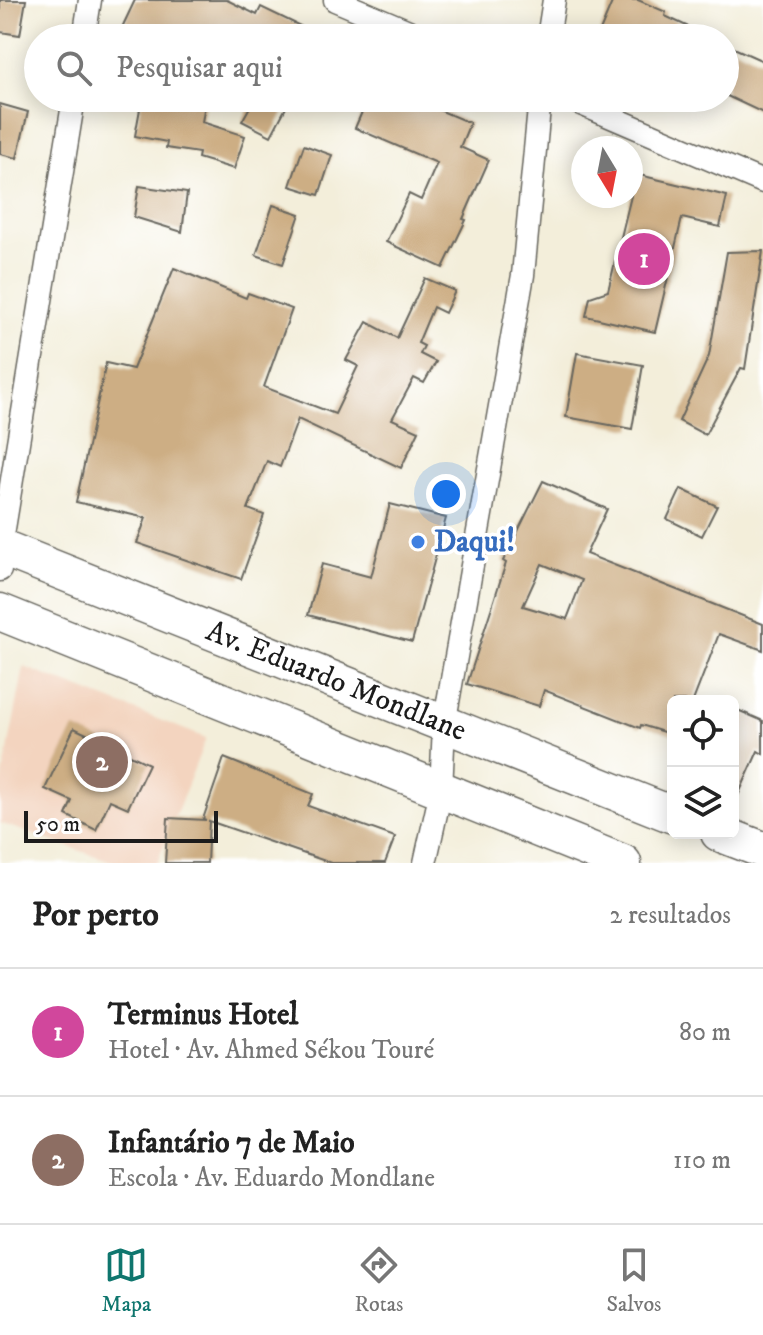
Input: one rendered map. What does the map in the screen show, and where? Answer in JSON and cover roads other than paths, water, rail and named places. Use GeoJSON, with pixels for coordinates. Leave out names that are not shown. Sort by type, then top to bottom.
{"type":"FeatureCollection","features":[{"type":"Feature","properties":{"kind":"main road","name":"Av. Eduardo Mondlane"},"geometry":{"type":"LineString","coordinates":[[0,547],[667,813]]}},
{"type":"Feature","properties":{"kind":"main road","name":"Av. Eduardo Mondlane"},"geometry":{"type":"LineString","coordinates":[[0,612],[623,863]]}},
{"type":"Feature","properties":{"kind":"main road"},"geometry":{"type":"LineString","coordinates":[[735,839],[763,850]]}},
{"type":"Feature","properties":{"kind":"street"},"geometry":{"type":"LineString","coordinates":[[86,24],[90,0]]}},
{"type":"Feature","properties":{"kind":"street"},"geometry":{"type":"LineString","coordinates":[[335,0],[392,24]]}},
{"type":"Feature","properties":{"kind":"street"},"geometry":{"type":"LineString","coordinates":[[550,24],[554,0]]}},
{"type":"Feature","properties":{"kind":"street"},"geometry":{"type":"LineString","coordinates":[[0,570],[0,547],[72,112]]}},
{"type":"Feature","properties":{"kind":"street"},"geometry":{"type":"LineString","coordinates":[[425,863],[441,791],[444,725],[523,275],[539,112]]}},
{"type":"Feature","properties":{"kind":"street"},"geometry":{"type":"LineString","coordinates":[[600,112],[763,182]]}},
{"type":"Feature","properties":{"kind":"place","name":"Terminus Hotel"},"geometry":{"type":"Point","coordinates":[644,259]}},
{"type":"Feature","properties":{"kind":"place","name":"Daqui!"},"geometry":{"type":"Point","coordinates":[418,542]}},
{"type":"Feature","properties":{"kind":"place","name":"Infantário 7 de Maio"},"geometry":{"type":"Point","coordinates":[102,762]}}]}
